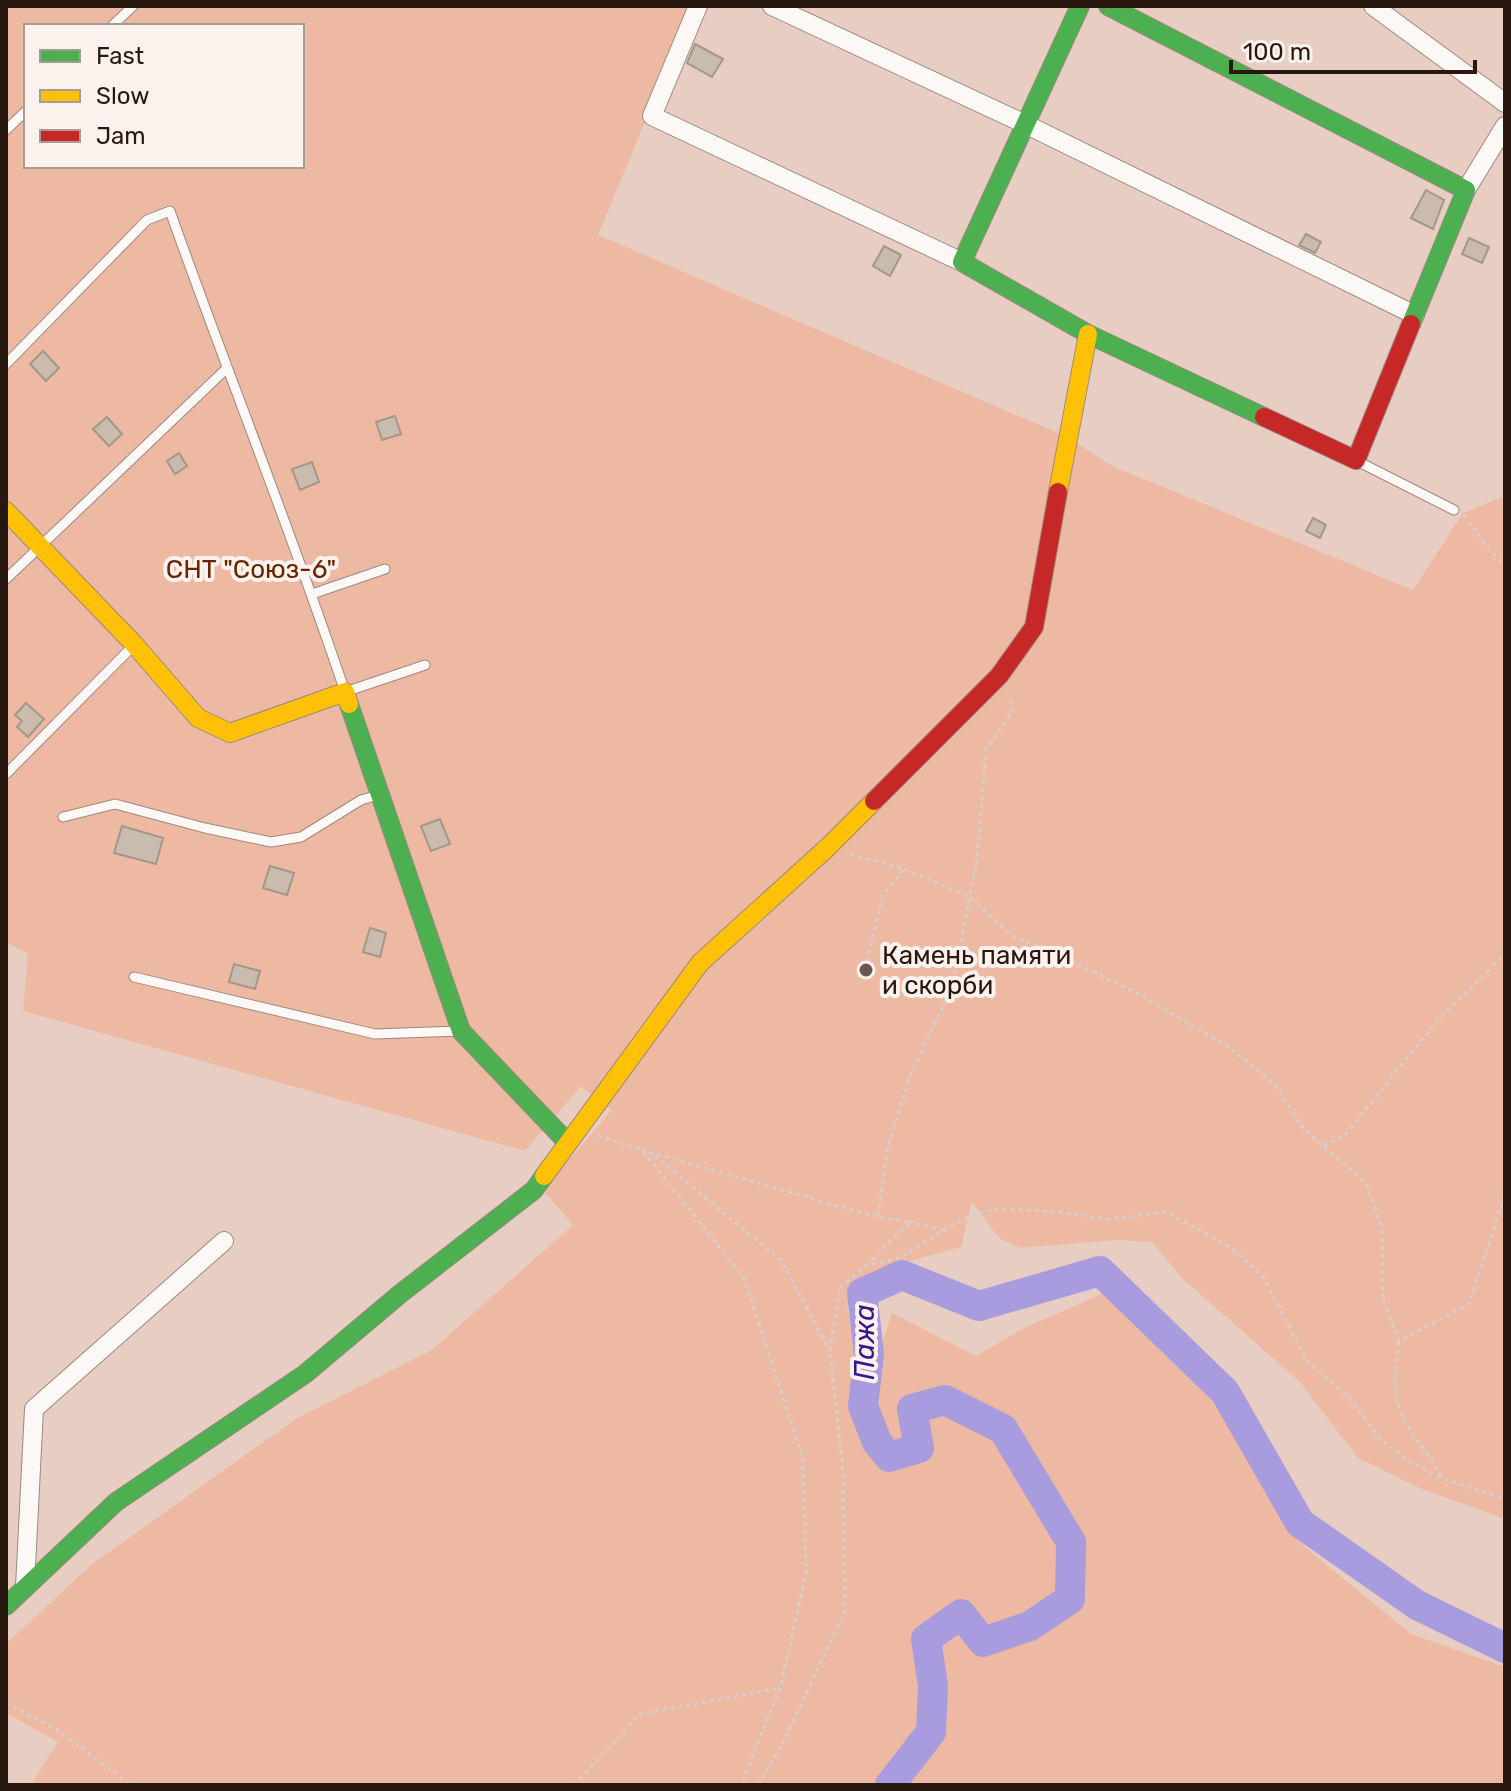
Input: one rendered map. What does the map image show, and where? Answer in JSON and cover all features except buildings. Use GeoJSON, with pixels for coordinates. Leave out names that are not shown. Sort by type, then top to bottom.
{"type":"FeatureCollection","features":[{"type":"Feature","properties":{"kind":"street"},"geometry":{"type":"LineString","coordinates":[[698,6],[652,116],[962,262],[1088,334],[1356,460],[1466,190],[1505,126]]}},
{"type":"Feature","properties":{"kind":"street"},"geometry":{"type":"LineString","coordinates":[[772,6],[1025,124],[1415,315]]}},
{"type":"Feature","properties":{"kind":"street"},"geometry":{"type":"LineString","coordinates":[[962,262],[1080,6]]}},
{"type":"Feature","properties":{"kind":"street"},"geometry":{"type":"LineString","coordinates":[[1108,6],[1466,190]]}},
{"type":"Feature","properties":{"kind":"street"},"geometry":{"type":"LineString","coordinates":[[1373,6],[1505,103]]}},
{"type":"Feature","properties":{"kind":"street"},"geometry":{"type":"LineString","coordinates":[[6,1606],[116,1502],[305,1374],[400,1294],[534,1190],[700,963],[828,847],[999,676],[1034,627],[1088,334]]}},
{"type":"Feature","properties":{"kind":"street"},"geometry":{"type":"LineString","coordinates":[[6,511],[134,644],[198,718],[230,733],[345,692],[461,1031],[573,1136]]}},
{"type":"Feature","properties":{"kind":"street"},"geometry":{"type":"LineString","coordinates":[[25,1587],[34,1409],[224,1241]]}},
{"type":"Feature","properties":{"kind":"lane"},"geometry":{"type":"LineString","coordinates":[[114,24],[133,6]]}},
{"type":"Feature","properties":{"kind":"lane"},"geometry":{"type":"LineString","coordinates":[[6,130],[24,113]]}},
{"type":"Feature","properties":{"kind":"lane"},"geometry":{"type":"LineString","coordinates":[[6,364],[147,220],[170,211],[226,369],[312,594],[345,692],[425,665]]}},
{"type":"Feature","properties":{"kind":"lane"},"geometry":{"type":"LineString","coordinates":[[6,579],[226,369]]}},
{"type":"Feature","properties":{"kind":"lane"},"geometry":{"type":"LineString","coordinates":[[1356,460],[1458,511]]}},
{"type":"Feature","properties":{"kind":"lane"},"geometry":{"type":"LineString","coordinates":[[312,594],[385,569]]}},
{"type":"Feature","properties":{"kind":"lane"},"geometry":{"type":"LineString","coordinates":[[6,774],[134,644]]}},
{"type":"Feature","properties":{"kind":"lane"},"geometry":{"type":"LineString","coordinates":[[63,817],[115,804],[271,842],[301,837],[361,800],[381,795]]}},
{"type":"Feature","properties":{"kind":"lane"},"geometry":{"type":"LineString","coordinates":[[134,977],[375,1034],[461,1031]]}},
{"type":"Feature","properties":{"kind":"path"},"geometry":{"type":"LineString","coordinates":[[1458,511],[1505,565]]}},
{"type":"Feature","properties":{"kind":"path"},"geometry":{"type":"LineString","coordinates":[[878,1217],[888,1146],[911,1074],[952,987],[981,830],[982,772],[986,750],[1011,714],[1011,702],[999,676]]}},
{"type":"Feature","properties":{"kind":"path"},"geometry":{"type":"LineString","coordinates":[[828,847],[904,869],[970,897],[1014,937],[1139,994],[1229,1047],[1275,1084],[1302,1127],[1366,1183],[1382,1228],[1383,1300],[1399,1341],[1394,1385],[1401,1417],[1436,1462],[1441,1478]]}},
{"type":"Feature","properties":{"kind":"path"},"geometry":{"type":"LineString","coordinates":[[865,969],[883,895],[904,869]]}},
{"type":"Feature","properties":{"kind":"path"},"geometry":{"type":"LineString","coordinates":[[1324,1146],[1346,1134],[1438,1020],[1505,954]]}},
{"type":"Feature","properties":{"kind":"path"},"geometry":{"type":"LineString","coordinates":[[573,1136],[642,1150],[878,1217],[944,1230]]}},
{"type":"Feature","properties":{"kind":"path"},"geometry":{"type":"LineString","coordinates":[[642,1150],[744,1278],[803,1459],[806,1574],[780,1688],[741,1785]]}},
{"type":"Feature","properties":{"kind":"path"},"geometry":{"type":"LineString","coordinates":[[652,1153],[781,1260],[830,1352]]}},
{"type":"Feature","properties":{"kind":"path"},"geometry":{"type":"LineString","coordinates":[[1399,1341],[1469,1304],[1505,1195]]}},
{"type":"Feature","properties":{"kind":"path"},"geometry":{"type":"LineString","coordinates":[[866,1266],[901,1257],[966,1218],[995,1209],[1050,1211],[1109,1219],[1166,1212],[1232,1248],[1264,1278],[1307,1361],[1349,1398],[1379,1438],[1407,1460],[1441,1478],[1497,1497],[1505,1496]]}},
{"type":"Feature","properties":{"kind":"path"},"geometry":{"type":"LineString","coordinates":[[758,1785],[782,1745],[845,1611],[843,1472],[830,1352],[840,1287],[910,1222]]}},
{"type":"Feature","properties":{"kind":"path"},"geometry":{"type":"LineString","coordinates":[[574,1785],[640,1714],[780,1688]]}},
{"type":"Feature","properties":{"kind":"path"},"geometry":{"type":"LineString","coordinates":[[6,1703],[59,1731],[131,1785]]}},
{"type":"Feature","properties":{"kind":"green space","name":"СНТ \"Союз-6\""},"geometry":{"type":"Polygon","coordinates":[[[6,6],[693,6],[598,235],[1067,437],[1112,466],[1413,590],[1463,513],[1505,496],[1505,1519],[1422,1489],[1358,1458],[1300,1382],[1183,1279],[1152,1242],[1117,1240],[1020,1248],[999,1238],[972,1202],[961,1247],[891,1266],[847,1307],[866,1394],[892,1313],[976,1356],[1024,1328],[1104,1293],[1210,1396],[1300,1543],[1411,1634],[1505,1667],[1505,1785],[31,1785],[58,1742],[6,1713],[6,1644],[91,1565],[297,1418],[432,1350],[573,1225],[543,1190],[612,1110],[581,1086],[525,1151],[23,1011],[28,954],[6,942],[6,6]]]}},
{"type":"Feature","properties":{"kind":"waterway","name":"Пажа"},"geometry":{"type":"LineString","coordinates":[[890,1785],[931,1732],[933,1686],[926,1639],[961,1614],[983,1642],[1030,1626],[1070,1599],[1071,1542],[1003,1429],[945,1400],[912,1409],[919,1448],[889,1457],[877,1442],[863,1406],[869,1354],[862,1293],[902,1275],[979,1306],[1100,1271],[1225,1392],[1300,1523],[1417,1605],[1505,1648]]}},
{"type":"Feature","properties":{"kind":"traffic: fast"},"geometry":{"type":"LineString","coordinates":[[1080,6],[962,262],[1088,334],[1264,417]]}},
{"type":"Feature","properties":{"kind":"traffic: fast"},"geometry":{"type":"LineString","coordinates":[[1108,6],[1466,190],[1411,324]]}},
{"type":"Feature","properties":{"kind":"traffic: fast"},"geometry":{"type":"LineString","coordinates":[[349,704],[461,1031],[568,1143]]}},
{"type":"Feature","properties":{"kind":"traffic: fast"},"geometry":{"type":"LineString","coordinates":[[6,1606],[116,1502],[305,1374],[400,1294],[534,1190],[544,1176]]}},
{"type":"Feature","properties":{"kind":"traffic: slow"},"geometry":{"type":"LineString","coordinates":[[1058,492],[1088,334]]}},
{"type":"Feature","properties":{"kind":"traffic: slow"},"geometry":{"type":"LineString","coordinates":[[6,511],[134,644],[198,718],[230,733],[345,692],[349,704]]}},
{"type":"Feature","properties":{"kind":"traffic: slow"},"geometry":{"type":"LineString","coordinates":[[544,1176],[700,963],[874,801]]}},
{"type":"Feature","properties":{"kind":"traffic: jam"},"geometry":{"type":"LineString","coordinates":[[1264,417],[1356,460],[1411,324]]}},
{"type":"Feature","properties":{"kind":"traffic: jam"},"geometry":{"type":"LineString","coordinates":[[874,801],[999,676],[1034,627],[1058,492]]}},
{"type":"Feature","properties":{"kind":"place","name":"Камень памяти и скорби"},"geometry":{"type":"Point","coordinates":[866,970]}}]}
